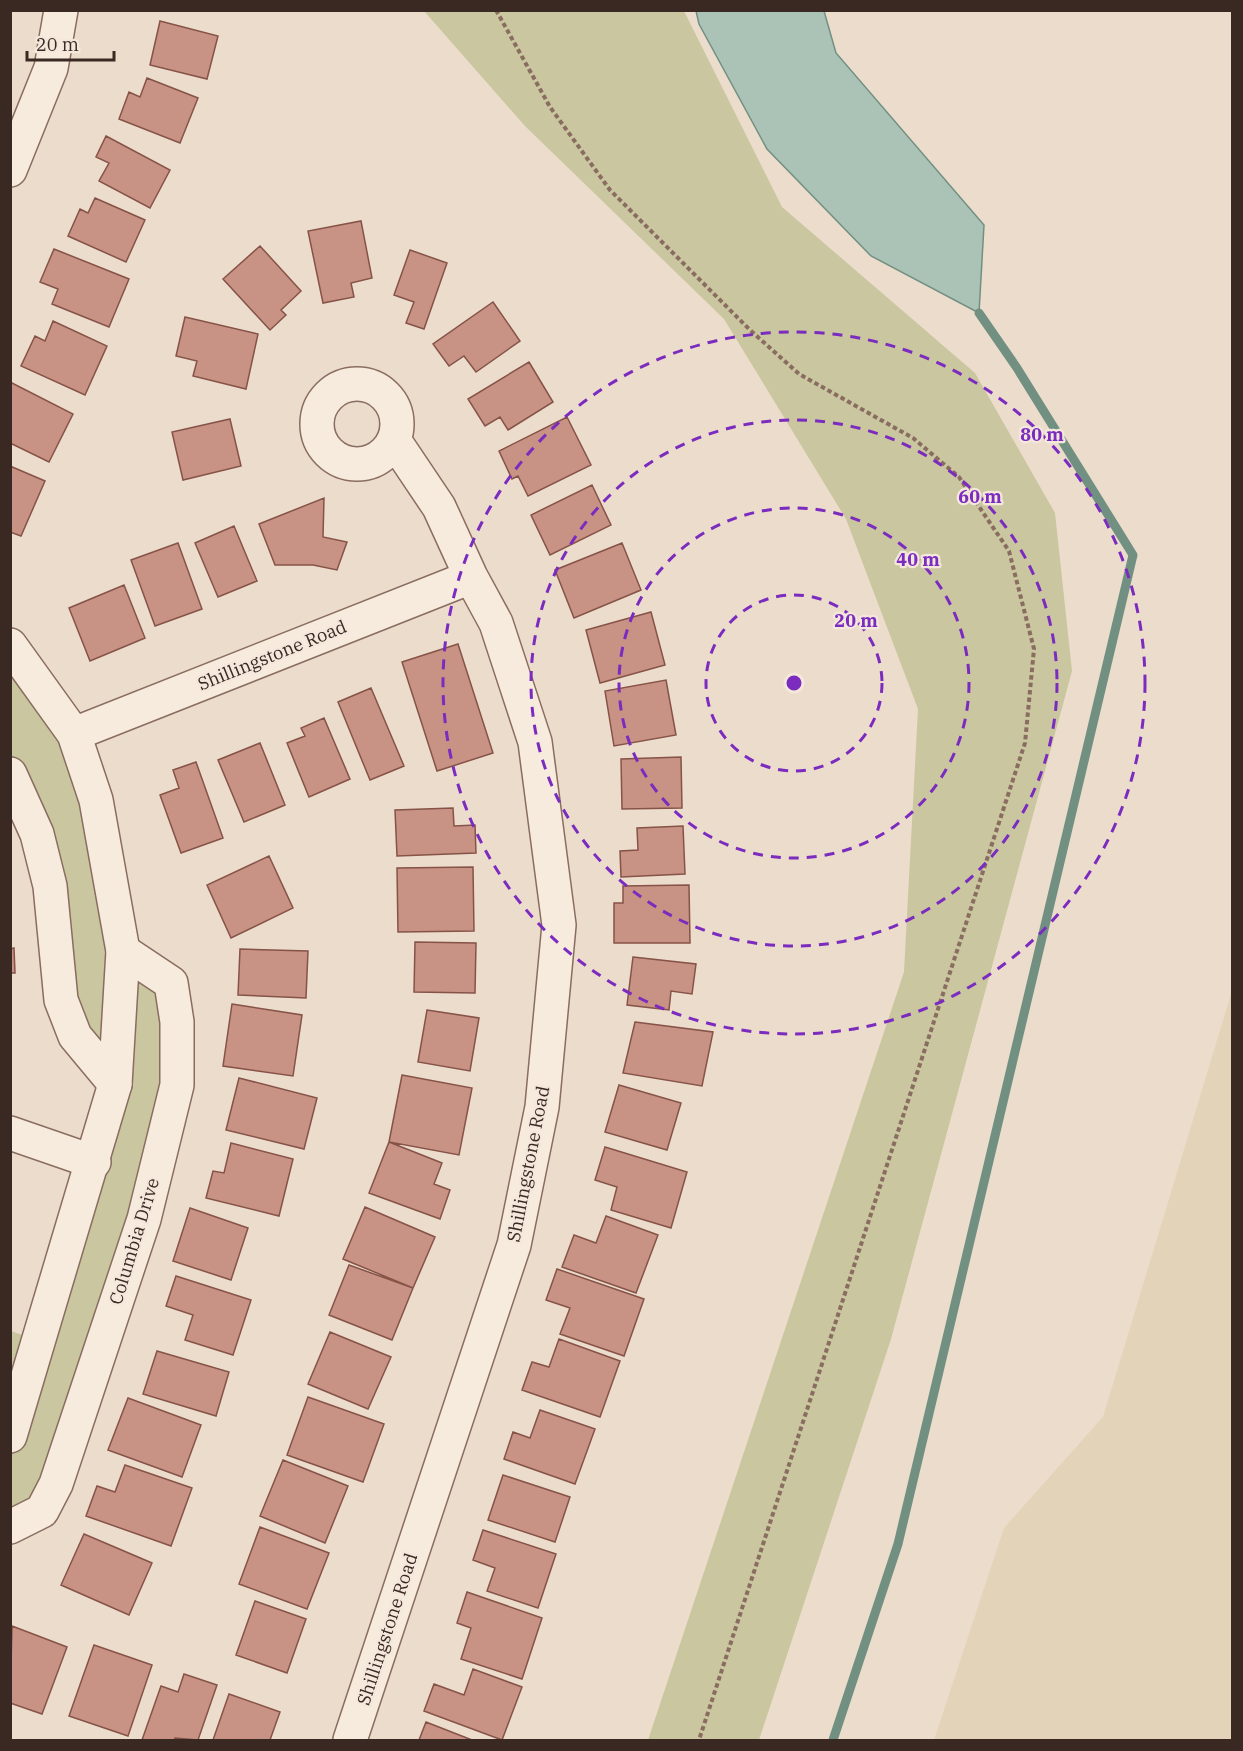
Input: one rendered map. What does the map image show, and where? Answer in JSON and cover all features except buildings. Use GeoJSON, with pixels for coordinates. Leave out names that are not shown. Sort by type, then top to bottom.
{"type":"FeatureCollection","features":[{"type":"Feature","properties":{"kind":"street"},"geometry":{"type":"LineString","coordinates":[[10,170],[51,68],[61,10]]}},
{"type":"Feature","properties":{"kind":"street","name":"Shillingstone Road"},"geometry":{"type":"LineString","coordinates":[[350,1740],[514,1245],[542,1107],[559,926],[535,742],[496,623],[471,577],[439,507],[394,440]]}},
{"type":"Feature","properties":{"kind":"street","name":"Shillingstone Road"},"geometry":{"type":"LineString","coordinates":[[74,734],[471,577]]}},
{"type":"Feature","properties":{"kind":"street"},"geometry":{"type":"LineString","coordinates":[[10,645],[74,734],[96,800],[123,951],[115,1084],[10,1436]]}},
{"type":"Feature","properties":{"kind":"street"},"geometry":{"type":"LineString","coordinates":[[10,774],[37,834],[50,886],[61,1000],[75,1036],[115,1084]]}},
{"type":"Feature","properties":{"kind":"street","name":"Columbia Drive"},"geometry":{"type":"LineString","coordinates":[[10,1527],[42,1510],[56,1484],[144,1219],[177,1085],[177,1022],[171,983],[123,951]]}},
{"type":"Feature","properties":{"kind":"street"},"geometry":{"type":"LineString","coordinates":[[10,1133],[93,1162]]}},
{"type":"Feature","properties":{"kind":"path"},"geometry":{"type":"LineString","coordinates":[[496,10],[550,106],[618,198],[749,329],[799,374],[913,438],[959,477],[1009,551],[1034,649],[1024,743],[699,1740]]}},
{"type":"Feature","properties":{"kind":"shaded area"},"geometry":{"type":"Polygon","coordinates":[[[424,11],[684,11],[782,207],[975,373],[1055,513],[1072,671],[891,1339],[759,1740],[648,1740],[904,972],[918,709],[846,519],[724,319],[525,126],[424,11]]]}},
{"type":"Feature","properties":{"kind":"shaded area"},"geometry":{"type":"Polygon","coordinates":[[[696,11],[824,11],[836,53],[984,225],[979,313],[871,256],[767,149],[699,24],[696,11]]]}},
{"type":"Feature","properties":{"kind":"shaded area"},"geometry":{"type":"Polygon","coordinates":[[[10,645],[74,734],[123,951],[174,979],[173,1099],[54,1502],[11,1510],[11,1331],[44,1343],[122,1081],[75,1036],[11,774],[10,645]]]}},
{"type":"Feature","properties":{"kind":"shaded area"},"geometry":{"type":"Polygon","coordinates":[[[1232,991],[1232,1740],[934,1740],[1004,1528],[1103,1417],[1232,991]]]}},
{"type":"Feature","properties":{"kind":"waterway"},"geometry":{"type":"LineString","coordinates":[[833,1740],[898,1544],[1133,555],[1017,368],[979,313]]}}]}
